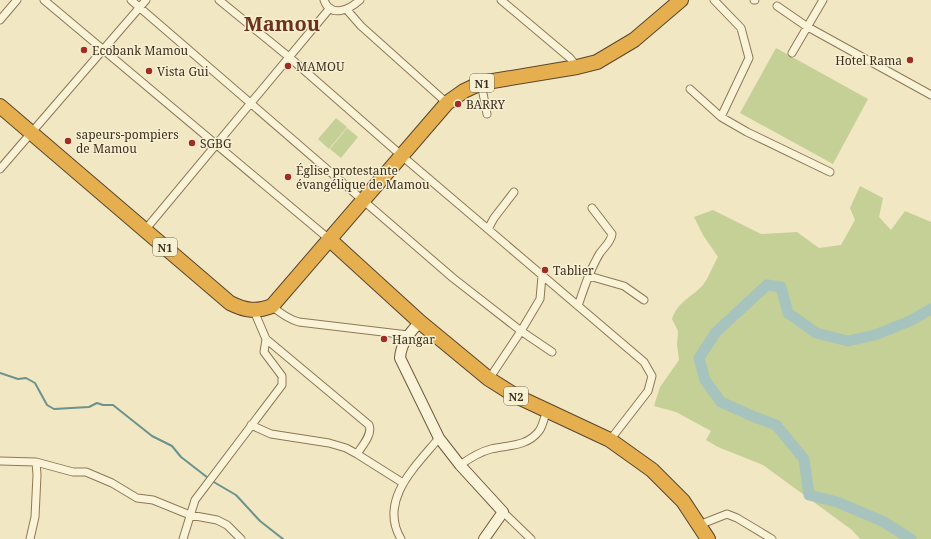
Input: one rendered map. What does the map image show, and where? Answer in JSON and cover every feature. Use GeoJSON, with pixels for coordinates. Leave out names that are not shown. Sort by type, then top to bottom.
{"type":"FeatureCollection","features":[{"type":"Feature","properties":{"kind":"highway","name":"N1"},"geometry":{"type":"LineString","coordinates":[[272,306],[446,103],[464,91],[481,84],[597,62],[634,40],[680,0]]}},
{"type":"Feature","properties":{"kind":"highway","name":"N1"},"geometry":{"type":"LineString","coordinates":[[0,106],[230,303],[241,309],[254,311]]}},
{"type":"Feature","properties":{"kind":"highway","name":"N2"},"geometry":{"type":"LineString","coordinates":[[329,239],[420,322],[489,379],[516,396],[610,440],[652,470],[682,501],[708,539]]}},
{"type":"Feature","properties":{"kind":"highway"},"geometry":{"type":"LineString","coordinates":[[254,311],[263,310],[272,306]]}},
{"type":"Feature","properties":{"kind":"street"},"geometry":{"type":"LineString","coordinates":[[0,20],[17,0]]}},
{"type":"Feature","properties":{"kind":"street"},"geometry":{"type":"LineString","coordinates":[[44,0],[329,239]]}},
{"type":"Feature","properties":{"kind":"street"},"geometry":{"type":"LineString","coordinates":[[131,0],[453,278],[521,332],[552,352]]}},
{"type":"Feature","properties":{"kind":"street"},"geometry":{"type":"LineString","coordinates":[[0,169],[30,132],[146,0]]}},
{"type":"Feature","properties":{"kind":"street"},"geometry":{"type":"LineString","coordinates":[[219,0],[289,57],[402,156],[644,362],[652,376],[648,391],[610,440]]}},
{"type":"Feature","properties":{"kind":"street"},"geometry":{"type":"LineString","coordinates":[[324,0],[330,8],[341,11],[347,10],[354,6],[360,0]]}},
{"type":"Feature","properties":{"kind":"street"},"geometry":{"type":"LineString","coordinates":[[501,0],[570,58],[577,67]]}},
{"type":"Feature","properties":{"kind":"street"},"geometry":{"type":"LineString","coordinates":[[714,0],[741,28],[749,58],[721,117]]}},
{"type":"Feature","properties":{"kind":"street"},"geometry":{"type":"LineString","coordinates":[[792,53],[806,26],[823,0]]}},
{"type":"Feature","properties":{"kind":"street"},"geometry":{"type":"LineString","coordinates":[[777,6],[806,26],[931,95]]}},
{"type":"Feature","properties":{"kind":"street"},"geometry":{"type":"LineString","coordinates":[[145,230],[330,8]]}},
{"type":"Feature","properties":{"kind":"street"},"geometry":{"type":"LineString","coordinates":[[347,10],[361,26],[446,103]]}},
{"type":"Feature","properties":{"kind":"street"},"geometry":{"type":"LineString","coordinates":[[481,84],[487,114]]}},
{"type":"Feature","properties":{"kind":"street"},"geometry":{"type":"LineString","coordinates":[[690,89],[721,117],[747,132],[830,172]]}},
{"type":"Feature","properties":{"kind":"street"},"geometry":{"type":"LineString","coordinates":[[488,229],[494,218],[514,192]]}},
{"type":"Feature","properties":{"kind":"street"},"geometry":{"type":"LineString","coordinates":[[578,306],[600,252],[612,239],[612,234],[592,208]]}},
{"type":"Feature","properties":{"kind":"street"},"geometry":{"type":"LineString","coordinates":[[489,379],[521,332],[540,299],[542,276]]}},
{"type":"Feature","properties":{"kind":"street"},"geometry":{"type":"LineString","coordinates":[[589,276],[624,286],[644,300]]}},
{"type":"Feature","properties":{"kind":"street"},"geometry":{"type":"LineString","coordinates":[[272,306],[288,319],[299,322],[408,335]]}},
{"type":"Feature","properties":{"kind":"street"},"geometry":{"type":"LineString","coordinates":[[254,311],[266,339],[369,425],[369,433],[357,454]]}},
{"type":"Feature","properties":{"kind":"street"},"geometry":{"type":"LineString","coordinates":[[420,322],[408,335],[400,353],[400,358],[439,438],[502,512],[531,539]]}},
{"type":"Feature","properties":{"kind":"street"},"geometry":{"type":"LineString","coordinates":[[183,539],[195,500],[282,385],[282,376],[264,352],[266,339]]}},
{"type":"Feature","properties":{"kind":"street"},"geometry":{"type":"LineString","coordinates":[[460,464],[475,454],[491,449],[517,446],[532,437],[539,431],[547,411]]}},
{"type":"Feature","properties":{"kind":"street"},"geometry":{"type":"LineString","coordinates":[[251,425],[282,437],[329,443],[346,448],[403,483]]}},
{"type":"Feature","properties":{"kind":"street"},"geometry":{"type":"LineString","coordinates":[[400,539],[393,510],[395,500],[403,483],[439,438]]}},
{"type":"Feature","properties":{"kind":"street"},"geometry":{"type":"LineString","coordinates":[[0,461],[36,462],[73,472],[86,472],[112,483],[137,498],[153,500],[190,515],[217,520],[227,525],[241,539]]}},
{"type":"Feature","properties":{"kind":"street"},"geometry":{"type":"LineString","coordinates":[[30,539],[35,517],[37,475],[36,462]]}},
{"type":"Feature","properties":{"kind":"street"},"geometry":{"type":"LineString","coordinates":[[484,539],[502,512]]}},
{"type":"Feature","properties":{"kind":"street"},"geometry":{"type":"LineString","coordinates":[[699,525],[727,514],[737,518],[772,539]]}},
{"type":"Feature","properties":{"kind":"green space"},"geometry":{"type":"Polygon","coordinates":[[[776,48],[868,99],[833,164],[740,113],[776,48]]]}},
{"type":"Feature","properties":{"kind":"green space"},"geometry":{"type":"Polygon","coordinates":[[[336,118],[347,127],[329,149],[318,139],[336,118]]]}},
{"type":"Feature","properties":{"kind":"green space"},"geometry":{"type":"Polygon","coordinates":[[[347,128],[358,137],[341,158],[330,149],[347,128]]]}},
{"type":"Feature","properties":{"kind":"green space"},"geometry":{"type":"Polygon","coordinates":[[[860,186],[883,198],[879,217],[891,230],[905,211],[931,222],[931,539],[860,539],[852,530],[763,465],[718,447],[706,440],[711,431],[676,412],[654,406],[660,387],[679,360],[677,344],[678,331],[672,319],[681,304],[703,285],[718,257],[703,235],[694,217],[713,210],[761,234],[797,232],[819,248],[841,245],[855,220],[850,208],[860,186]]]}},
{"type":"Feature","properties":{"kind":"waterway"},"geometry":{"type":"LineString","coordinates":[[911,539],[882,521],[837,502],[809,495],[804,459],[776,425],[721,402],[705,380],[699,358],[716,332],[767,285],[781,287],[788,313],[816,333],[848,341],[875,335],[910,321],[931,309]]}},
{"type":"Feature","properties":{"kind":"waterway"},"geometry":{"type":"LineString","coordinates":[[0,373],[18,379],[26,378],[35,383],[47,405],[54,409],[89,407],[97,403],[103,405],[113,405],[152,436],[172,446],[181,457],[212,481],[236,495],[260,521],[283,539]]}},
{"type":"Feature","properties":{"kind":"place","name":"Ecobank Mamou"},"geometry":{"type":"Point","coordinates":[84,50]}},
{"type":"Feature","properties":{"kind":"place","name":"Hotel Rama"},"geometry":{"type":"Point","coordinates":[910,60]}},
{"type":"Feature","properties":{"kind":"place","name":"MAMOU"},"geometry":{"type":"Point","coordinates":[288,66]}},
{"type":"Feature","properties":{"kind":"place","name":"Vista Gui"},"geometry":{"type":"Point","coordinates":[149,71]}},
{"type":"Feature","properties":{"kind":"place","name":"BARRY"},"geometry":{"type":"Point","coordinates":[458,104]}},
{"type":"Feature","properties":{"kind":"place","name":"sapeurs-pompiers de Mamou"},"geometry":{"type":"Point","coordinates":[68,141]}},
{"type":"Feature","properties":{"kind":"place","name":"SGBG"},"geometry":{"type":"Point","coordinates":[192,143]}},
{"type":"Feature","properties":{"kind":"place","name":"Église protestante évangélique de Mamou"},"geometry":{"type":"Point","coordinates":[288,177]}},
{"type":"Feature","properties":{"kind":"place","name":"Tablier"},"geometry":{"type":"Point","coordinates":[545,270]}},
{"type":"Feature","properties":{"kind":"place","name":"Hangar"},"geometry":{"type":"Point","coordinates":[384,339]}},
{"type":"Feature","properties":{"kind":"district","name":"Mamou"},"geometry":{"type":"Point","coordinates":[282,23]}}]}
